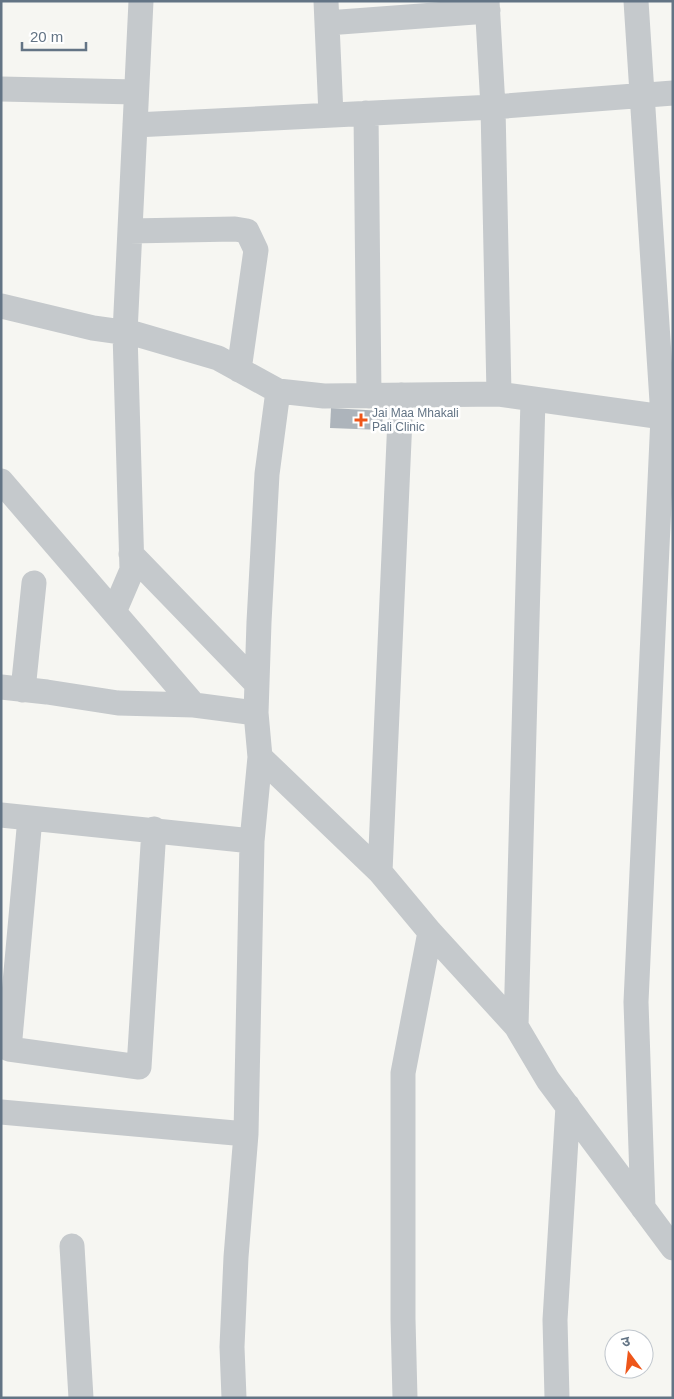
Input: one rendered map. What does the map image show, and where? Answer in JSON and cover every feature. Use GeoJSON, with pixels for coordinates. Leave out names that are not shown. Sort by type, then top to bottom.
{"type":"FeatureCollection","features":[{"type":"Feature","properties":{"kind":"street"},"geometry":{"type":"LineString","coordinates":[[114,612],[132,570],[125,333],[141,1]]}},
{"type":"Feature","properties":{"kind":"street"},"geometry":{"type":"LineString","coordinates":[[636,1],[668,416],[636,1002],[643,1208]]}},
{"type":"Feature","properties":{"kind":"street"},"geometry":{"type":"LineString","coordinates":[[331,115],[326,12],[487,6],[493,107],[499,394]]}},
{"type":"Feature","properties":{"kind":"street"},"geometry":{"type":"LineString","coordinates":[[2,96],[136,92]]}},
{"type":"Feature","properties":{"kind":"street"},"geometry":{"type":"LineString","coordinates":[[135,125],[493,107],[673,93]]}},
{"type":"Feature","properties":{"kind":"street"},"geometry":{"type":"LineString","coordinates":[[366,113],[369,396]]}},
{"type":"Feature","properties":{"kind":"street"},"geometry":{"type":"LineString","coordinates":[[130,231],[235,229],[247,231],[256,250],[239,370]]}},
{"type":"Feature","properties":{"kind":"street"},"geometry":{"type":"LineString","coordinates":[[1,306],[93,328],[125,333],[218,358],[278,391],[324,396],[499,394],[668,416]]}},
{"type":"Feature","properties":{"kind":"street"},"geometry":{"type":"LineString","coordinates":[[234,1398],[232,1347],[236,1256],[246,1134],[252,841],[260,757],[256,713],[257,684],[267,474],[278,391]]}},
{"type":"Feature","properties":{"kind":"street"},"geometry":{"type":"LineString","coordinates":[[380,872],[401,395]]}},
{"type":"Feature","properties":{"kind":"street"},"geometry":{"type":"LineString","coordinates":[[516,1026],[533,399]]}},
{"type":"Feature","properties":{"kind":"street"},"geometry":{"type":"LineString","coordinates":[[1,481],[194,705]]}},
{"type":"Feature","properties":{"kind":"street"},"geometry":{"type":"LineString","coordinates":[[131,554],[257,684]]}},
{"type":"Feature","properties":{"kind":"street"},"geometry":{"type":"LineString","coordinates":[[34,583],[12,688],[118,703],[194,705],[256,713]]}},
{"type":"Feature","properties":{"kind":"street"},"geometry":{"type":"LineString","coordinates":[[260,757],[380,872],[430,932],[516,1026],[548,1080],[673,1248]]}},
{"type":"Feature","properties":{"kind":"street"},"geometry":{"type":"LineString","coordinates":[[1,815],[154,829],[252,841]]}},
{"type":"Feature","properties":{"kind":"street"},"geometry":{"type":"LineString","coordinates":[[30,818],[5,1056],[139,1067],[154,829]]}},
{"type":"Feature","properties":{"kind":"street"},"geometry":{"type":"LineString","coordinates":[[405,1398],[403,1073],[430,932]]}},
{"type":"Feature","properties":{"kind":"street"},"geometry":{"type":"LineString","coordinates":[[558,1398],[555,1320],[568,1106]]}},
{"type":"Feature","properties":{"kind":"street"},"geometry":{"type":"LineString","coordinates":[[1,1112],[246,1134]]}},
{"type":"Feature","properties":{"kind":"street"},"geometry":{"type":"LineString","coordinates":[[72,1246],[81,1398]]}},
{"type":"Feature","properties":{"kind":"building"},"geometry":{"type":"Polygon","coordinates":[[[331,408],[383,411],[382,430],[330,428],[331,408]]]}},
{"type":"Feature","properties":{"kind":"place","name":"Jai Maa Mhakali Pali Clinic"},"geometry":{"type":"Point","coordinates":[361,420]}}]}
